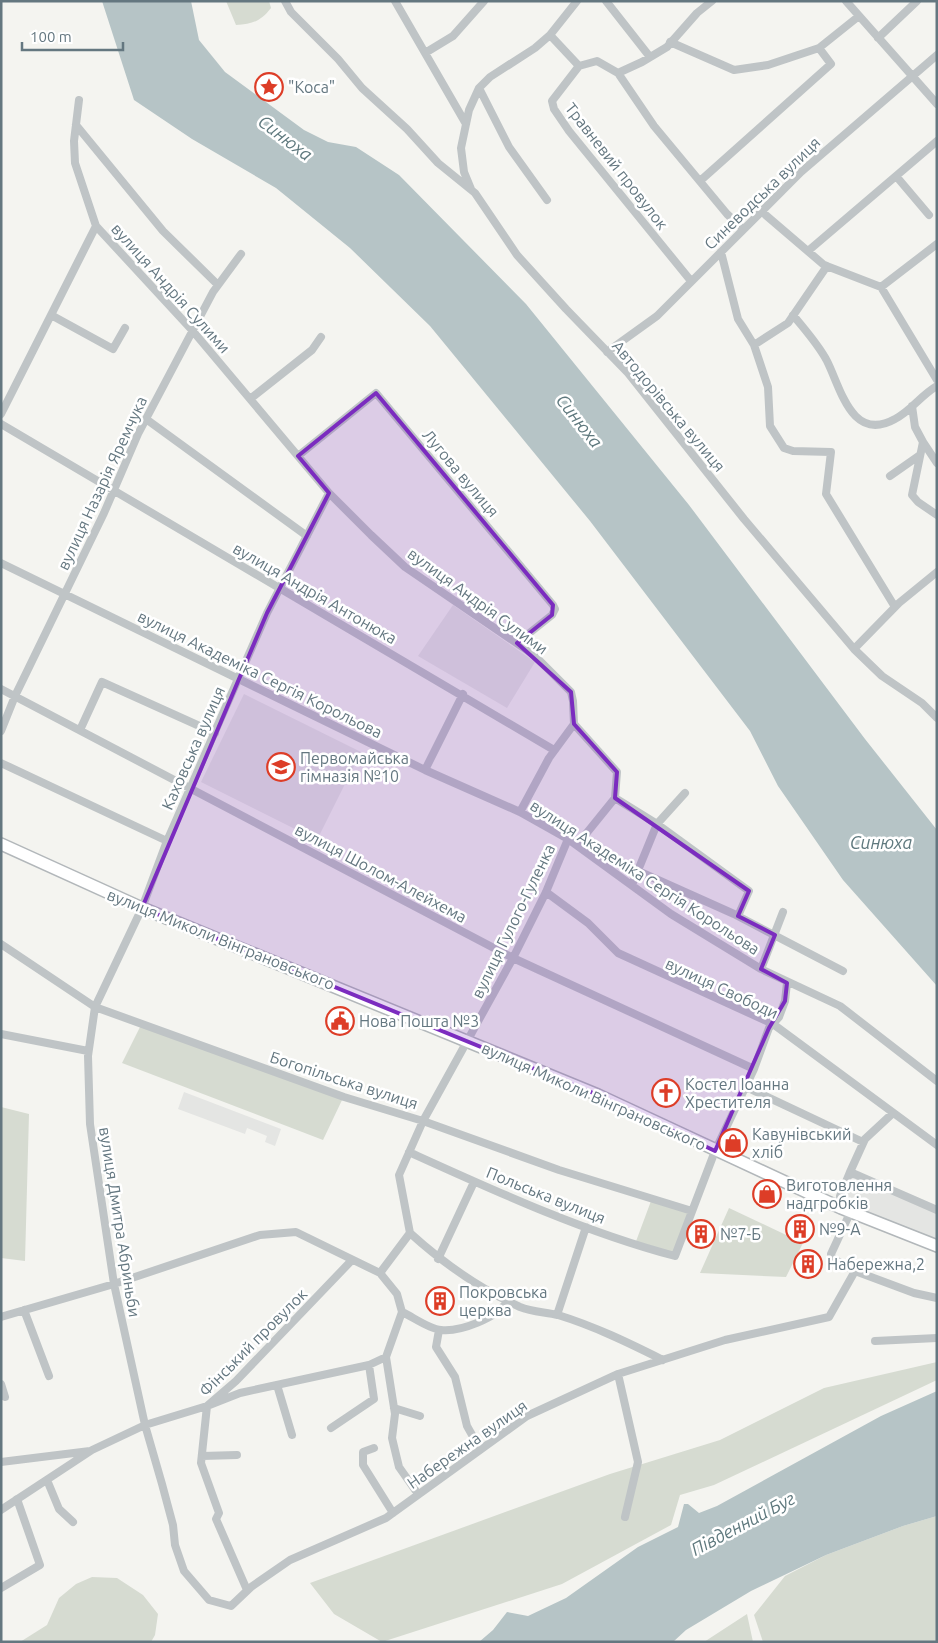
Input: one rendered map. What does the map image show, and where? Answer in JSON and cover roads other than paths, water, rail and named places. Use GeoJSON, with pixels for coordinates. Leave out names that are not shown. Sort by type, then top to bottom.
{"type":"FeatureCollection","features":[{"type":"Feature","properties":{"kind":"main road","name":"вулиця Миколи Вінграновського"},"geometry":{"type":"LineString","coordinates":[[1,844],[142,908],[469,1040],[598,1095],[846,1211],[937,1246]]}},
{"type":"Feature","properties":{"kind":"street"},"geometry":{"type":"LineString","coordinates":[[285,1],[291,12],[338,59],[362,88],[407,129],[438,163],[471,189]]}},
{"type":"Feature","properties":{"kind":"street"},"geometry":{"type":"LineString","coordinates":[[395,1],[466,124]]}},
{"type":"Feature","properties":{"kind":"street"},"geometry":{"type":"LineString","coordinates":[[424,53],[453,36],[484,1]]}},
{"type":"Feature","properties":{"kind":"street"},"geometry":{"type":"LineString","coordinates":[[547,200],[509,147],[479,88],[497,71],[535,48],[550,35],[577,1]]}},
{"type":"Feature","properties":{"kind":"street"},"geometry":{"type":"LineString","coordinates":[[606,1],[650,57]]}},
{"type":"Feature","properties":{"kind":"street"},"geometry":{"type":"LineString","coordinates":[[618,73],[668,47],[670,42],[697,13],[712,1]]}},
{"type":"Feature","properties":{"kind":"street"},"geometry":{"type":"LineString","coordinates":[[846,1],[937,104]]}},
{"type":"Feature","properties":{"kind":"street"},"geometry":{"type":"LineString","coordinates":[[878,38],[917,1]]}},
{"type":"Feature","properties":{"kind":"street"},"geometry":{"type":"LineString","coordinates":[[670,42],[734,70],[768,65],[819,48],[859,16]]}},
{"type":"Feature","properties":{"kind":"street"},"geometry":{"type":"LineString","coordinates":[[550,35],[579,66],[597,61],[618,73],[654,126],[727,214],[743,230]]}},
{"type":"Feature","properties":{"kind":"street"},"geometry":{"type":"LineString","coordinates":[[700,181],[832,64],[819,48]]}},
{"type":"Feature","properties":{"kind":"street","name":"Синеводська вулиця"},"geometry":{"type":"LineString","coordinates":[[607,352],[657,316],[801,172],[937,55]]}},
{"type":"Feature","properties":{"kind":"street","name":"Травневий провулок"},"geometry":{"type":"LineString","coordinates":[[579,66],[555,95],[552,102],[554,109],[568,131],[692,282]]}},
{"type":"Feature","properties":{"kind":"street","name":"Автодорівська вулиця"},"geometry":{"type":"LineString","coordinates":[[479,88],[466,124],[461,148],[464,172],[471,189],[517,255],[628,373],[813,603],[854,649],[882,676],[903,692],[922,703],[936,717]]}},
{"type":"Feature","properties":{"kind":"street","name":"вулиця Андрія Сулими"},"geometry":{"type":"LineString","coordinates":[[79,100],[75,163],[96,226],[192,330],[329,493],[405,567],[534,655],[570,692],[573,701],[574,724]]}},
{"type":"Feature","properties":{"kind":"street"},"geometry":{"type":"LineString","coordinates":[[76,125],[163,231],[218,285]]}},
{"type":"Feature","properties":{"kind":"street"},"geometry":{"type":"LineString","coordinates":[[808,251],[937,141]]}},
{"type":"Feature","properties":{"kind":"street"},"geometry":{"type":"LineString","coordinates":[[896,176],[929,215]]}},
{"type":"Feature","properties":{"kind":"street"},"geometry":{"type":"LineString","coordinates":[[760,211],[827,266],[881,287],[937,380]]}},
{"type":"Feature","properties":{"kind":"street"},"geometry":{"type":"LineString","coordinates":[[1,414],[96,226]]}},
{"type":"Feature","properties":{"kind":"street"},"geometry":{"type":"LineString","coordinates":[[881,287],[937,244]]}},
{"type":"Feature","properties":{"kind":"street"},"geometry":{"type":"LineString","coordinates":[[721,252],[738,319],[754,345],[768,387],[770,426],[784,448],[793,451],[831,452],[826,494],[894,607]]}},
{"type":"Feature","properties":{"kind":"street","name":"вулиця Назарія Яремчука"},"geometry":{"type":"LineString","coordinates":[[1,731],[15,696],[146,419],[192,330],[218,285],[241,254]]}},
{"type":"Feature","properties":{"kind":"street"},"geometry":{"type":"LineString","coordinates":[[754,345],[788,323],[827,266]]}},
{"type":"Feature","properties":{"kind":"street"},"geometry":{"type":"LineString","coordinates":[[51,315],[113,349],[125,328]]}},
{"type":"Feature","properties":{"kind":"street"},"geometry":{"type":"LineString","coordinates":[[793,315],[822,354],[846,406],[864,424],[878,426],[895,419],[925,393],[937,386]]}},
{"type":"Feature","properties":{"kind":"street"},"geometry":{"type":"LineString","coordinates":[[250,399],[312,350],[321,337]]}},
{"type":"Feature","properties":{"kind":"street","name":"Лугова вулиця"},"geometry":{"type":"LineString","coordinates":[[298,456],[376,393],[553,604],[555,609],[552,615],[517,643]]}},
{"type":"Feature","properties":{"kind":"street"},"geometry":{"type":"LineString","coordinates":[[912,406],[915,427],[922,442],[937,463]]}},
{"type":"Feature","properties":{"kind":"street"},"geometry":{"type":"LineString","coordinates":[[146,419],[307,536]]}},
{"type":"Feature","properties":{"kind":"street","name":"вулиця Андрія Антонюка"},"geometry":{"type":"LineString","coordinates":[[1,424],[280,589],[463,694],[554,750]]}},
{"type":"Feature","properties":{"kind":"street"},"geometry":{"type":"LineString","coordinates":[[922,442],[912,495],[918,502],[937,515]]}},
{"type":"Feature","properties":{"kind":"street"},"geometry":{"type":"LineString","coordinates":[[890,476],[920,455]]}},
{"type":"Feature","properties":{"kind":"street","name":"Каховська вулиця"},"geometry":{"type":"LineString","coordinates":[[142,908],[167,841],[238,680],[280,589],[329,493]]}},
{"type":"Feature","properties":{"kind":"street","name":"вулиця Академіка Сергія Корольова"},"geometry":{"type":"LineString","coordinates":[[1,563],[425,770],[520,812],[568,839],[672,914],[761,969],[840,1006],[937,1081]]}},
{"type":"Feature","properties":{"kind":"street"},"geometry":{"type":"LineString","coordinates":[[854,649],[894,607],[937,572]]}},
{"type":"Feature","properties":{"kind":"street"},"geometry":{"type":"LineString","coordinates":[[80,730],[102,682],[215,733]]}},
{"type":"Feature","properties":{"kind":"street","name":"вулиця Шолом-Алейхема"},"geometry":{"type":"LineString","coordinates":[[1,689],[513,958],[754,1069]]}},
{"type":"Feature","properties":{"kind":"street"},"geometry":{"type":"LineString","coordinates":[[425,770],[463,694]]}},
{"type":"Feature","properties":{"kind":"street"},"geometry":{"type":"LineString","coordinates":[[520,812],[554,750],[574,724],[617,772],[615,798],[577,845]]}},
{"type":"Feature","properties":{"kind":"street"},"geometry":{"type":"LineString","coordinates":[[1,763],[167,841]]}},
{"type":"Feature","properties":{"kind":"street"},"geometry":{"type":"LineString","coordinates":[[632,885],[657,824],[685,793]]}},
{"type":"Feature","properties":{"kind":"street"},"geometry":{"type":"LineString","coordinates":[[615,798],[657,824],[748,891],[738,916]]}},
{"type":"Feature","properties":{"kind":"street","name":"вулиця Гулого-Гуленка"},"geometry":{"type":"LineString","coordinates":[[410,1233],[399,1175],[423,1121],[513,958],[546,892],[568,839]]}},
{"type":"Feature","properties":{"kind":"street"},"geometry":{"type":"LineString","coordinates":[[638,871],[738,916],[843,971]]}},
{"type":"Feature","properties":{"kind":"street","name":"вулиця Свободи"},"geometry":{"type":"LineString","coordinates":[[546,892],[588,923],[618,953],[772,1024],[937,1145]]}},
{"type":"Feature","properties":{"kind":"street","name":"вулиця Дмитра Абриньби"},"geometry":{"type":"LineString","coordinates":[[142,908],[95,1007],[88,1051],[90,1124],[114,1284],[145,1425],[164,1492],[175,1545]]}},
{"type":"Feature","properties":{"kind":"street"},"geometry":{"type":"LineString","coordinates":[[761,969],[783,912]]}},
{"type":"Feature","properties":{"kind":"street","name":"Богопільська вулиця"},"geometry":{"type":"LineString","coordinates":[[1,944],[95,1007],[344,1098],[423,1121],[559,1170],[692,1211]]}},
{"type":"Feature","properties":{"kind":"street"},"geometry":{"type":"LineString","coordinates":[[692,1211],[716,1151],[754,1069],[772,1024],[779,1017],[785,1001],[788,983]]}},
{"type":"Feature","properties":{"kind":"street"},"geometry":{"type":"LineString","coordinates":[[1,1034],[88,1051]]}},
{"type":"Feature","properties":{"kind":"street"},"geometry":{"type":"LineString","coordinates":[[746,1087],[863,1142]]}},
{"type":"Feature","properties":{"kind":"street"},"geometry":{"type":"LineString","coordinates":[[893,1113],[863,1142],[840,1196],[846,1211],[831,1254],[832,1258],[855,1271],[914,1293],[937,1298]]}},
{"type":"Feature","properties":{"kind":"street","name":"Польська вулиця"},"geometry":{"type":"LineString","coordinates":[[409,1152],[474,1182],[635,1246],[675,1256],[692,1211]]}},
{"type":"Feature","properties":{"kind":"street"},"geometry":{"type":"LineString","coordinates":[[850,1172],[937,1210]]}},
{"type":"Feature","properties":{"kind":"street"},"geometry":{"type":"LineString","coordinates":[[438,1259],[474,1182]]}},
{"type":"Feature","properties":{"kind":"street"},"geometry":{"type":"LineString","coordinates":[[557,1315],[586,1226]]}},
{"type":"Feature","properties":{"kind":"street"},"geometry":{"type":"LineString","coordinates":[[1,1317],[114,1284],[260,1235],[296,1232],[380,1273],[397,1294],[402,1312],[386,1358],[394,1408],[392,1438],[399,1467],[418,1494]]}},
{"type":"Feature","properties":{"kind":"street"},"geometry":{"type":"LineString","coordinates":[[380,1273],[410,1233],[438,1259],[507,1300],[523,1308],[557,1315],[596,1329],[663,1360]]}},
{"type":"Feature","properties":{"kind":"street","name":"Фінський провулок"},"geometry":{"type":"LineString","coordinates":[[247,1590],[216,1519],[219,1513],[201,1463],[207,1406],[236,1381],[352,1260]]}},
{"type":"Feature","properties":{"kind":"street","name":"Набережна вулиця"},"geometry":{"type":"LineString","coordinates":[[175,1545],[184,1571],[209,1600],[230,1606],[247,1590],[290,1560],[393,1513],[526,1416],[618,1374],[725,1340],[829,1317],[855,1271]]}},
{"type":"Feature","properties":{"kind":"street"},"geometry":{"type":"LineString","coordinates":[[402,1312],[439,1330],[454,1330],[482,1320],[503,1308],[507,1300]]}},
{"type":"Feature","properties":{"kind":"street"},"geometry":{"type":"LineString","coordinates":[[24,1310],[48,1376]]}},
{"type":"Feature","properties":{"kind":"street"},"geometry":{"type":"LineString","coordinates":[[439,1330],[436,1347],[454,1377],[467,1426],[480,1449]]}},
{"type":"Feature","properties":{"kind":"street"},"geometry":{"type":"LineString","coordinates":[[875,1341],[937,1338]]}},
{"type":"Feature","properties":{"kind":"street"},"geometry":{"type":"LineString","coordinates":[[1,1510],[92,1450],[145,1425],[207,1406],[240,1393],[370,1365],[386,1358]]}},
{"type":"Feature","properties":{"kind":"street"},"geometry":{"type":"LineString","coordinates":[[331,1428],[374,1399],[370,1365]]}},
{"type":"Feature","properties":{"kind":"street"},"geometry":{"type":"LineString","coordinates":[[618,1374],[638,1462],[625,1517]]}},
{"type":"Feature","properties":{"kind":"street"},"geometry":{"type":"LineString","coordinates":[[1,1384],[5,1397]]}},
{"type":"Feature","properties":{"kind":"street"},"geometry":{"type":"LineString","coordinates":[[278,1385],[292,1435]]}},
{"type":"Feature","properties":{"kind":"street"},"geometry":{"type":"LineString","coordinates":[[394,1408],[420,1416]]}},
{"type":"Feature","properties":{"kind":"street"},"geometry":{"type":"LineString","coordinates":[[374,1448],[364,1452],[363,1465],[393,1513]]}},
{"type":"Feature","properties":{"kind":"street"},"geometry":{"type":"LineString","coordinates":[[1,1462],[92,1450]]}},
{"type":"Feature","properties":{"kind":"street"},"geometry":{"type":"LineString","coordinates":[[202,1456],[238,1455]]}},
{"type":"Feature","properties":{"kind":"street"},"geometry":{"type":"LineString","coordinates":[[47,1480],[59,1509],[72,1522]]}},
{"type":"Feature","properties":{"kind":"street"},"geometry":{"type":"LineString","coordinates":[[1,1588],[40,1565],[17,1499]]}},
{"type":"Feature","properties":{"kind":"water","name":"Синюха"},"geometry":{"type":"Polygon","coordinates":[[[102,1],[191,1],[199,40],[225,72],[304,130],[328,142],[356,147],[399,175],[526,304],[689,505],[865,739],[937,830],[937,986],[843,880],[778,786],[750,731],[590,521],[430,326],[350,248],[276,188],[192,139],[134,100],[102,1]]]}},
{"type":"Feature","properties":{"kind":"water","name":"Південний Буг"},"geometry":{"type":"Polygon","coordinates":[[[937,1391],[937,1516],[903,1526],[826,1555],[751,1591],[686,1630],[673,1642],[479,1642],[493,1630],[507,1612],[528,1616],[566,1598],[638,1547],[678,1527],[684,1504],[688,1504],[699,1513],[717,1506],[881,1416],[937,1391]]]}},
{"type":"Feature","properties":{"kind":"place","name":"\"Коса\""},"geometry":{"type":"Point","coordinates":[269,87]}},
{"type":"Feature","properties":{"kind":"place","name":"Первомайська гімназія №10"},"geometry":{"type":"Point","coordinates":[281,767]}},
{"type":"Feature","properties":{"kind":"place","name":"Нова Пошта №3"},"geometry":{"type":"Point","coordinates":[340,1021]}},
{"type":"Feature","properties":{"kind":"place","name":"Костел Іоанна Хрестителя"},"geometry":{"type":"Point","coordinates":[666,1093]}},
{"type":"Feature","properties":{"kind":"place","name":"Кавунівський хліб"},"geometry":{"type":"Point","coordinates":[733,1143]}},
{"type":"Feature","properties":{"kind":"place","name":"Виготовлення надгробків"},"geometry":{"type":"Point","coordinates":[767,1194]}},
{"type":"Feature","properties":{"kind":"place","name":"№9-А"},"geometry":{"type":"Point","coordinates":[800,1229]}},
{"type":"Feature","properties":{"kind":"place","name":"№7-Б"},"geometry":{"type":"Point","coordinates":[701,1234]}},
{"type":"Feature","properties":{"kind":"place","name":"Набережна,2"},"geometry":{"type":"Point","coordinates":[808,1264]}},
{"type":"Feature","properties":{"kind":"place","name":"Покровська церква"},"geometry":{"type":"Point","coordinates":[440,1301]}}]}
